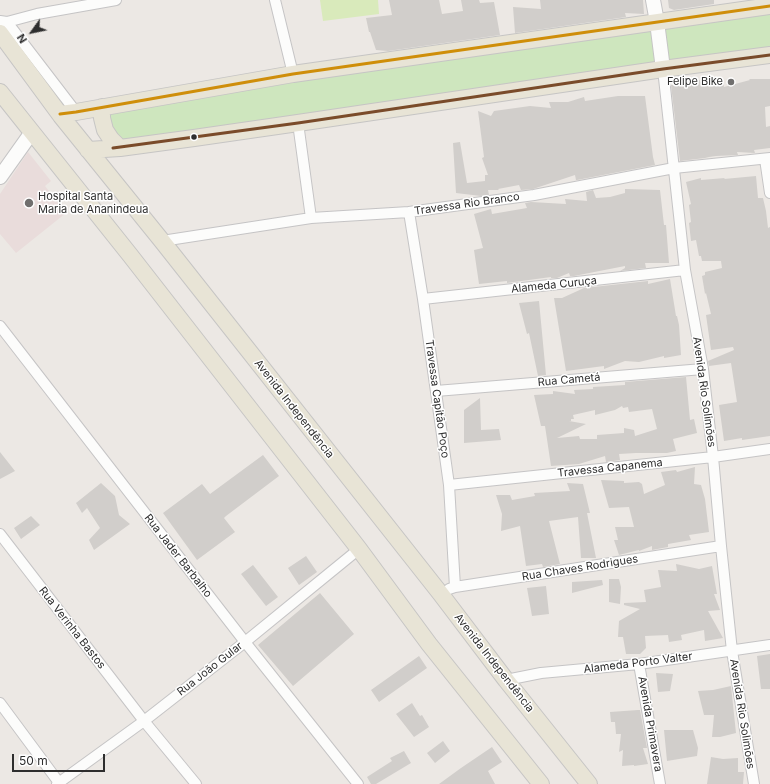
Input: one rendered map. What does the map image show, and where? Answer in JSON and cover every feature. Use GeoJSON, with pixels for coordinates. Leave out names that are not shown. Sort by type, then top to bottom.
{"type":"FeatureCollection","features":[{"type":"Feature","properties":{"kind":"main road","name":"Avenida Rio Solimões"},"geometry":{"type":"LineString","coordinates":[[653,0],[663,68]]}},
{"type":"Feature","properties":{"kind":"main road"},"geometry":{"type":"LineString","coordinates":[[60,114],[293,74],[657,22],[750,5],[770,6]]}},
{"type":"Feature","properties":{"kind":"main road","name":"Avenida Independência"},"geometry":{"type":"LineString","coordinates":[[2,26],[60,114],[440,593],[506,680],[589,784]]}},
{"type":"Feature","properties":{"kind":"main road"},"geometry":{"type":"LineString","coordinates":[[88,150],[120,148],[298,123],[663,68],[770,55]]}},
{"type":"Feature","properties":{"kind":"main road"},"geometry":{"type":"LineString","coordinates":[[0,92],[359,549],[429,644],[541,784]]}},
{"type":"Feature","properties":{"kind":"main road"},"geometry":{"type":"LineString","coordinates":[[102,107],[102,118],[105,130],[120,148]]}},
{"type":"Feature","properties":{"kind":"main road"},"geometry":{"type":"LineString","coordinates":[[0,176],[32,132]]}},
{"type":"Feature","properties":{"kind":"street"},"geometry":{"type":"LineString","coordinates":[[76,112],[2,26],[37,14],[116,0]]}},
{"type":"Feature","properties":{"kind":"street"},"geometry":{"type":"LineString","coordinates":[[275,0],[293,74]]}},
{"type":"Feature","properties":{"kind":"street","name":"Avenida Rio Solimões"},"geometry":{"type":"LineString","coordinates":[[663,68],[685,270],[703,368],[732,651],[754,784]]}},
{"type":"Feature","properties":{"kind":"street"},"geometry":{"type":"LineString","coordinates":[[298,123],[311,218]]}},
{"type":"Feature","properties":{"kind":"street"},"geometry":{"type":"LineString","coordinates":[[768,158],[770,193]]}},
{"type":"Feature","properties":{"kind":"street","name":"Travessa Rio Branco"},"geometry":{"type":"LineString","coordinates":[[162,241],[311,218],[409,212],[534,195],[674,168],[768,158]]}},
{"type":"Feature","properties":{"kind":"street","name":"Travessa Capitão Poço"},"geometry":{"type":"LineString","coordinates":[[409,212],[423,299],[449,485],[455,587]]}},
{"type":"Feature","properties":{"kind":"street","name":"Alameda Curuça"},"geometry":{"type":"LineString","coordinates":[[423,299],[685,270]]}},
{"type":"Feature","properties":{"kind":"street","name":"Rua Jader Barbalho"},"geometry":{"type":"LineString","coordinates":[[0,326],[245,642],[358,784]]}},
{"type":"Feature","properties":{"kind":"street","name":"Rua Cametá"},"geometry":{"type":"LineString","coordinates":[[436,391],[703,368]]}},
{"type":"Feature","properties":{"kind":"street","name":"Travessa Capanema"},"geometry":{"type":"LineString","coordinates":[[449,485],[713,457],[770,449]]}},
{"type":"Feature","properties":{"kind":"street","name":"Rua Verinha Bastos"},"geometry":{"type":"LineString","coordinates":[[0,534],[144,721],[196,784]]}},
{"type":"Feature","properties":{"kind":"street","name":"Rua Chaves Rodrigues"},"geometry":{"type":"LineString","coordinates":[[440,593],[455,587],[721,546]]}},
{"type":"Feature","properties":{"kind":"street","name":"Rua João Gular"},"geometry":{"type":"LineString","coordinates":[[59,784],[144,721],[245,642],[359,549]]}},
{"type":"Feature","properties":{"kind":"street","name":"Alameda Porto Valter"},"geometry":{"type":"LineString","coordinates":[[506,680],[541,673],[640,664],[770,645]]}},
{"type":"Feature","properties":{"kind":"street","name":"Avenida Primavera"},"geometry":{"type":"LineString","coordinates":[[640,664],[660,784]]}},
{"type":"Feature","properties":{"kind":"street"},"geometry":{"type":"LineString","coordinates":[[0,703],[59,784]]}},
{"type":"Feature","properties":{"kind":"shaded area","name":"Hospital Santa Maria de Ananindeua"},"geometry":{"type":"Polygon","coordinates":[[[28,152],[51,181],[45,186],[66,213],[16,253],[0,234],[0,194],[28,152]]]}},
{"type":"Feature","properties":{"kind":"green space"},"geometry":{"type":"Polygon","coordinates":[[[320,0],[378,0],[379,14],[323,21],[320,0]]]}},
{"type":"Feature","properties":{"kind":"green space"},"geometry":{"type":"Polygon","coordinates":[[[770,6],[770,55],[120,148],[102,107],[770,6]]]}},
{"type":"Feature","properties":{"kind":"building"},"geometry":{"type":"Polygon","coordinates":[[[389,0],[439,0],[442,14],[463,11],[461,0],[479,0],[480,3],[494,2],[500,35],[388,51],[376,50],[369,32],[366,18],[392,15],[389,0]]]}},
{"type":"Feature","properties":{"kind":"building"},"geometry":{"type":"Polygon","coordinates":[[[540,0],[643,0],[644,14],[625,13],[626,17],[515,33],[513,7],[541,9],[540,0]]]}},
{"type":"Feature","properties":{"kind":"building"},"geometry":{"type":"Polygon","coordinates":[[[668,0],[714,0],[714,4],[674,10],[669,8],[668,0]]]}},
{"type":"Feature","properties":{"kind":"building"},"geometry":{"type":"Polygon","coordinates":[[[722,77],[724,87],[750,80],[749,79],[770,79],[770,106],[765,107],[766,127],[770,126],[770,148],[754,150],[755,153],[737,152],[738,155],[716,156],[680,161],[671,85],[690,84],[700,80],[700,82],[722,77]]]}},
{"type":"Feature","properties":{"kind":"building"},"geometry":{"type":"Polygon","coordinates":[[[618,96],[645,96],[655,165],[577,180],[575,175],[533,189],[521,190],[519,185],[498,189],[499,190],[488,190],[489,195],[481,196],[456,193],[453,143],[460,142],[467,183],[485,181],[485,175],[488,175],[482,158],[484,157],[478,111],[491,116],[494,111],[530,106],[551,108],[549,102],[568,102],[584,97],[585,101],[618,96]]]}},
{"type":"Feature","properties":{"kind":"building"},"geometry":{"type":"Polygon","coordinates":[[[756,176],[758,198],[763,198],[768,228],[770,227],[770,436],[724,441],[719,405],[737,402],[731,363],[709,366],[708,361],[734,350],[733,347],[711,350],[706,315],[711,314],[706,293],[705,294],[702,276],[705,275],[705,272],[722,268],[721,261],[702,261],[701,256],[699,256],[696,240],[691,241],[689,205],[691,204],[686,182],[701,178],[701,180],[756,176]]]}},
{"type":"Feature","properties":{"kind":"building"},"geometry":{"type":"Polygon","coordinates":[[[625,189],[660,190],[664,225],[666,225],[669,263],[645,263],[646,268],[620,271],[625,268],[625,266],[574,276],[570,276],[569,273],[557,278],[551,277],[507,283],[507,281],[479,284],[474,250],[483,248],[474,214],[491,209],[492,214],[527,208],[525,203],[531,202],[566,204],[565,199],[587,201],[586,192],[593,190],[596,198],[610,197],[625,193],[625,189]]]}},
{"type":"Feature","properties":{"kind":"building"},"geometry":{"type":"Polygon","coordinates":[[[670,279],[676,316],[679,325],[681,355],[664,358],[664,356],[639,362],[625,361],[604,369],[604,366],[566,371],[554,298],[562,298],[584,288],[648,281],[648,284],[670,279]]]}},
{"type":"Feature","properties":{"kind":"building"},"geometry":{"type":"Polygon","coordinates":[[[539,301],[546,375],[538,376],[529,333],[527,334],[519,303],[539,301]]]}},
{"type":"Feature","properties":{"kind":"building"},"geometry":{"type":"Polygon","coordinates":[[[686,377],[690,420],[694,419],[697,433],[673,439],[676,451],[667,453],[619,454],[620,460],[606,462],[605,456],[579,464],[551,466],[545,426],[541,426],[534,395],[553,394],[553,391],[575,394],[574,390],[625,385],[625,382],[686,377]],[[622,406],[615,410],[595,415],[595,410],[573,415],[574,419],[569,421],[586,424],[557,438],[579,436],[580,439],[597,439],[597,435],[624,433],[624,428],[634,430],[635,436],[657,429],[652,409],[629,412],[628,407],[623,408],[622,406]]]}},
{"type":"Feature","properties":{"kind":"building"},"geometry":{"type":"Polygon","coordinates":[[[480,398],[481,430],[499,429],[501,440],[464,443],[464,410],[480,398]]]}},
{"type":"Feature","properties":{"kind":"building"},"geometry":{"type":"Polygon","coordinates":[[[0,452],[15,471],[0,479],[0,452]]]}},
{"type":"Feature","properties":{"kind":"building"},"geometry":{"type":"Polygon","coordinates":[[[263,455],[279,476],[224,518],[235,532],[197,560],[163,513],[202,484],[210,494],[263,455]]]}},
{"type":"Feature","properties":{"kind":"building"},"geometry":{"type":"Polygon","coordinates":[[[695,467],[694,484],[701,485],[705,499],[709,532],[689,535],[691,540],[668,544],[668,547],[652,550],[652,546],[639,551],[619,555],[614,540],[618,540],[615,527],[634,527],[629,507],[609,508],[601,480],[624,481],[624,483],[639,482],[642,484],[644,494],[665,485],[661,472],[676,470],[677,472],[695,467]]]}},
{"type":"Feature","properties":{"kind":"building"},"geometry":{"type":"Polygon","coordinates":[[[101,483],[115,496],[119,515],[130,524],[94,550],[89,540],[100,528],[87,508],[82,513],[76,503],[101,483]]]}},
{"type":"Feature","properties":{"kind":"building"},"geometry":{"type":"Polygon","coordinates":[[[567,483],[583,484],[590,513],[587,513],[596,558],[581,558],[578,517],[549,521],[560,564],[543,567],[542,564],[526,566],[520,526],[501,531],[502,514],[496,495],[510,495],[512,500],[535,496],[534,493],[570,491],[567,483]]]}},
{"type":"Feature","properties":{"kind":"building"},"geometry":{"type":"Polygon","coordinates":[[[31,516],[40,525],[21,539],[14,528],[31,516]]]}},
{"type":"Feature","properties":{"kind":"building"},"geometry":{"type":"Polygon","coordinates":[[[306,556],[317,572],[299,585],[288,568],[306,556]]]}},
{"type":"Feature","properties":{"kind":"building"},"geometry":{"type":"Polygon","coordinates":[[[676,564],[699,569],[712,566],[717,594],[714,594],[720,610],[708,611],[723,638],[705,641],[704,630],[681,635],[682,640],[669,642],[668,635],[645,636],[646,648],[640,654],[626,654],[623,637],[618,637],[619,621],[640,609],[624,605],[624,603],[646,602],[644,590],[661,587],[658,570],[677,571],[676,564]]]}},
{"type":"Feature","properties":{"kind":"building"},"geometry":{"type":"Polygon","coordinates":[[[253,565],[278,597],[266,606],[241,574],[253,565]]]}},
{"type":"Feature","properties":{"kind":"building"},"geometry":{"type":"Polygon","coordinates":[[[609,579],[619,579],[621,587],[620,604],[609,602],[609,579]]]}},
{"type":"Feature","properties":{"kind":"building"},"geometry":{"type":"Polygon","coordinates":[[[602,580],[603,585],[572,593],[572,582],[602,580]]]}},
{"type":"Feature","properties":{"kind":"building"},"geometry":{"type":"Polygon","coordinates":[[[546,586],[549,614],[532,616],[527,588],[546,586]]]}},
{"type":"Feature","properties":{"kind":"building"},"geometry":{"type":"Polygon","coordinates":[[[320,593],[354,634],[293,686],[258,645],[320,593]]]}},
{"type":"Feature","properties":{"kind":"building"},"geometry":{"type":"Polygon","coordinates":[[[770,654],[770,689],[761,689],[757,656],[770,654]]]}},
{"type":"Feature","properties":{"kind":"building"},"geometry":{"type":"Polygon","coordinates":[[[419,656],[427,668],[379,702],[371,690],[419,656]]]}},
{"type":"Feature","properties":{"kind":"building"},"geometry":{"type":"Polygon","coordinates":[[[656,673],[673,674],[670,691],[658,692],[656,673]]]}},
{"type":"Feature","properties":{"kind":"building"},"geometry":{"type":"Polygon","coordinates":[[[731,686],[736,733],[720,737],[712,737],[714,715],[704,715],[698,691],[713,690],[731,686]]]}},
{"type":"Feature","properties":{"kind":"building"},"geometry":{"type":"Polygon","coordinates":[[[412,703],[420,716],[422,715],[429,727],[414,737],[396,714],[412,703]]]}},
{"type":"Feature","properties":{"kind":"building"},"geometry":{"type":"Polygon","coordinates":[[[640,710],[647,748],[643,748],[648,764],[622,766],[623,750],[619,752],[621,734],[616,734],[615,722],[611,722],[610,712],[640,710]]]}},
{"type":"Feature","properties":{"kind":"building"},"geometry":{"type":"Polygon","coordinates":[[[664,730],[693,730],[698,748],[697,756],[667,761],[664,730]]]}},
{"type":"Feature","properties":{"kind":"building"},"geometry":{"type":"Polygon","coordinates":[[[443,741],[450,751],[435,763],[427,753],[443,741]]]}},
{"type":"Feature","properties":{"kind":"building"},"geometry":{"type":"Polygon","coordinates":[[[492,747],[502,762],[488,771],[495,784],[439,784],[461,768],[492,747]]]}},
{"type":"Feature","properties":{"kind":"building"},"geometry":{"type":"Polygon","coordinates":[[[404,751],[411,763],[376,784],[371,784],[367,777],[392,761],[390,758],[404,751]]]}},
{"type":"Feature","properties":{"kind":"building"},"geometry":{"type":"Polygon","coordinates":[[[711,757],[723,759],[738,758],[738,772],[744,772],[743,784],[707,784],[711,757]]]}},
{"type":"Feature","properties":{"kind":"transit line"},"geometry":{"type":"LineString","coordinates":[[60,114],[293,74],[770,6]]}},
{"type":"Feature","properties":{"kind":"transit line"},"geometry":{"type":"LineString","coordinates":[[113,148],[770,55]]}},
{"type":"Feature","properties":{"kind":"place","name":"Felipe Bike"},"geometry":{"type":"Point","coordinates":[731,82]}},
{"type":"Feature","properties":{"kind":"place","name":"Hospital Santa Maria de Ananindeua"},"geometry":{"type":"Point","coordinates":[29,203]}}]}
